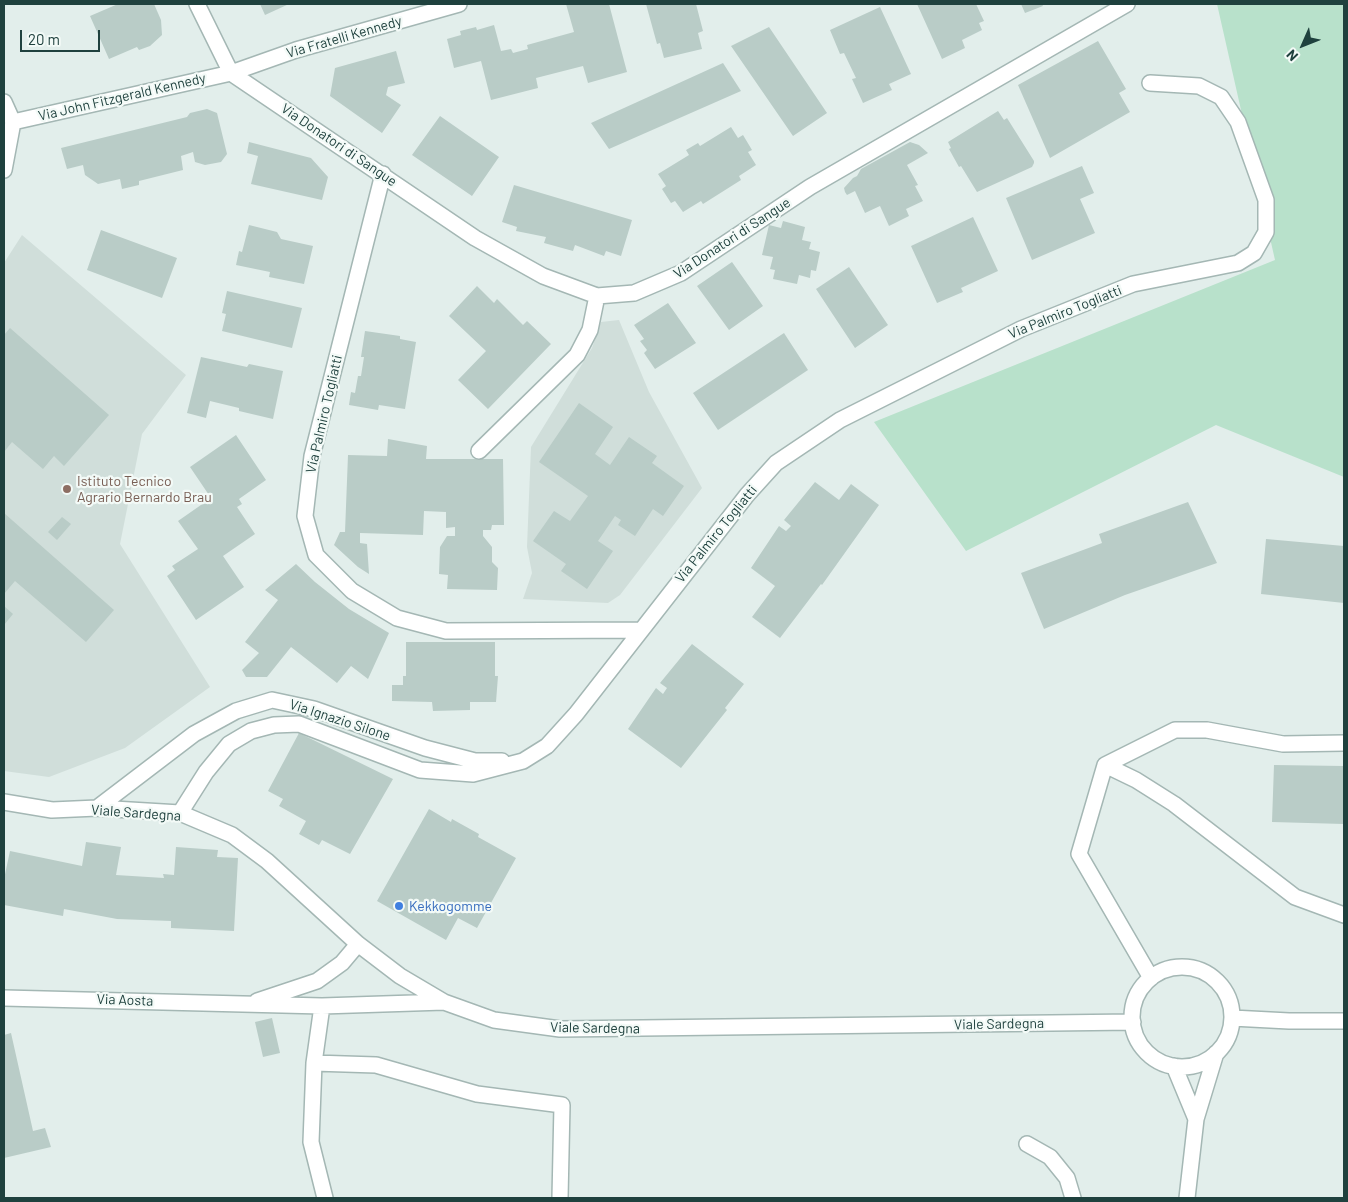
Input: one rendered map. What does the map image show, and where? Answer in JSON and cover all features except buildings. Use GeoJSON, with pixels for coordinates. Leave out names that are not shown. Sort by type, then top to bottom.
{"type":"FeatureCollection","features":[{"type":"Feature","properties":{"kind":"street"},"geometry":{"type":"LineString","coordinates":[[197,4],[231,73]]}},
{"type":"Feature","properties":{"kind":"street","name":"Via Fratelli Kennedy"},"geometry":{"type":"LineString","coordinates":[[231,73],[296,50],[459,4]]}},
{"type":"Feature","properties":{"kind":"street","name":"Via Donatori di Sangue"},"geometry":{"type":"LineString","coordinates":[[231,73],[475,238],[543,276],[597,296],[634,293],[681,273],[810,187],[1127,4]]}},
{"type":"Feature","properties":{"kind":"street","name":"Via John Fitzgerald Kennedy"},"geometry":{"type":"LineString","coordinates":[[13,122],[231,73]]}},
{"type":"Feature","properties":{"kind":"street","name":"Via Palmiro Togliatti"},"geometry":{"type":"LineString","coordinates":[[383,174],[312,456],[305,516],[316,555],[352,591],[397,618],[446,631],[640,630],[746,495],[776,463],[840,420],[1029,325],[1133,284],[1238,263],[1254,253],[1266,232],[1266,200],[1238,122],[1221,97],[1199,86],[1150,83]]}},
{"type":"Feature","properties":{"kind":"street"},"geometry":{"type":"LineString","coordinates":[[4,102],[13,122],[4,170]]}},
{"type":"Feature","properties":{"kind":"street"},"geometry":{"type":"LineString","coordinates":[[479,451],[577,355],[590,330],[597,296]]}},
{"type":"Feature","properties":{"kind":"street","name":"Via Ignazio Silone"},"geometry":{"type":"LineString","coordinates":[[180,813],[206,772],[229,744],[251,731],[274,725],[299,724],[420,770],[473,774],[523,761],[548,746],[576,714],[640,630]]}},
{"type":"Feature","properties":{"kind":"street","name":"Via Ignazio Silone"},"geometry":{"type":"LineString","coordinates":[[97,808],[194,734],[236,711],[272,700],[314,709],[425,748],[475,760],[523,761]]}},
{"type":"Feature","properties":{"kind":"street"},"geometry":{"type":"LineString","coordinates":[[1151,978],[1079,854],[1105,765],[1175,730],[1207,730],[1283,744],[1344,742]]}},
{"type":"Feature","properties":{"kind":"street"},"geometry":{"type":"LineString","coordinates":[[1105,765],[1136,780],[1174,804],[1295,897],[1344,915]]}},
{"type":"Feature","properties":{"kind":"street","name":"Viale Sardegna"},"geometry":{"type":"LineString","coordinates":[[4,802],[52,810],[97,808],[180,813],[232,835],[267,861],[358,944],[400,976],[444,1002],[494,1020],[560,1029],[1133,1022]]}},
{"type":"Feature","properties":{"kind":"street","name":"Via Aosta"},"geometry":{"type":"LineString","coordinates":[[246,1005],[317,980],[342,962],[358,944]]}},
{"type":"Feature","properties":{"kind":"street"},"geometry":{"type":"LineString","coordinates":[[1176,967],[1204,972],[1216,980],[1225,991],[1230,1004],[1232,1018],[1230,1032],[1216,1053],[1202,1063],[1188,1066],[1174,1066],[1160,1062],[1148,1054],[1139,1043],[1133,1022],[1135,1001],[1141,988],[1151,978],[1163,971],[1176,967]]}},
{"type":"Feature","properties":{"kind":"street","name":"Via Aosta"},"geometry":{"type":"LineString","coordinates":[[4,998],[322,1006],[444,1002]]}},
{"type":"Feature","properties":{"kind":"street"},"geometry":{"type":"LineString","coordinates":[[322,1006],[314,1063],[311,1142],[325,1198]]}},
{"type":"Feature","properties":{"kind":"street"},"geometry":{"type":"LineString","coordinates":[[1232,1018],[1344,1021]]}},
{"type":"Feature","properties":{"kind":"street"},"geometry":{"type":"LineString","coordinates":[[1186,1198],[1196,1119],[1216,1053]]}},
{"type":"Feature","properties":{"kind":"street"},"geometry":{"type":"LineString","coordinates":[[314,1063],[376,1064],[477,1094],[562,1105],[560,1198]]}},
{"type":"Feature","properties":{"kind":"street"},"geometry":{"type":"LineString","coordinates":[[1174,1066],[1196,1119]]}},
{"type":"Feature","properties":{"kind":"street"},"geometry":{"type":"LineString","coordinates":[[1027,1144],[1050,1157],[1067,1178],[1073,1198]]}},
{"type":"Feature","properties":{"kind":"shaded area","name":"Istituto Tecnico Agrario Bernardo Brau"},"geometry":{"type":"Polygon","coordinates":[[[22,235],[186,375],[142,434],[120,544],[210,687],[125,748],[49,777],[4,771],[4,263],[22,235]]]}},
{"type":"Feature","properties":{"kind":"shaded area"},"geometry":{"type":"Polygon","coordinates":[[[619,320],[649,392],[702,488],[620,595],[608,603],[523,599],[532,573],[527,547],[531,447],[592,348],[601,322],[619,320]]]}},
{"type":"Feature","properties":{"kind":"green space"},"geometry":{"type":"Polygon","coordinates":[[[1217,4],[1344,4],[1344,477],[1216,425],[966,551],[874,422],[1275,260],[1217,4]]]}},
{"type":"Feature","properties":{"kind":"place","name":"Istituto Tecnico Agrario Bernardo Brau"},"geometry":{"type":"Point","coordinates":[67,489]}},
{"type":"Feature","properties":{"kind":"place","name":"Kekkogomme"},"geometry":{"type":"Point","coordinates":[399,906]}}]}
